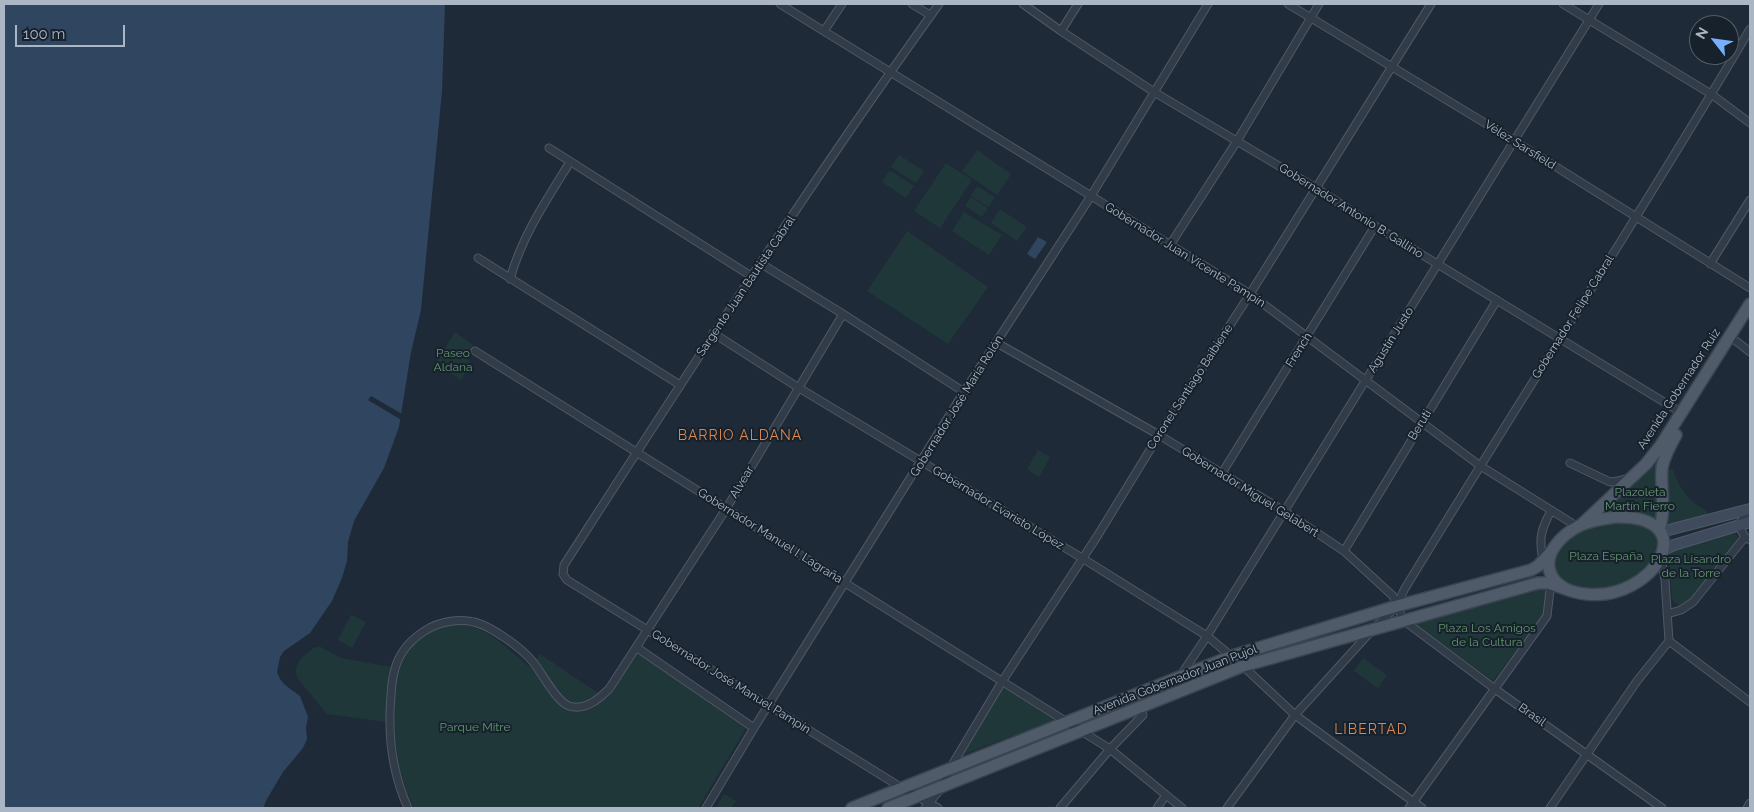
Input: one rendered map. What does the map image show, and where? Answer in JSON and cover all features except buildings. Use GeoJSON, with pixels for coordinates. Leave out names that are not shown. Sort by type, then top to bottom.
{"type":"FeatureCollection","features":[{"type":"Feature","properties":{"kind":"main road","name":"Avenida Gobernador Ruiz"},"geometry":{"type":"LineString","coordinates":[[1579,526],[1646,464],[1661,445],[1750,304]]}},
{"type":"Feature","properties":{"kind":"main road","name":"Avenida Gobernador Ruiz"},"geometry":{"type":"LineString","coordinates":[[1659,530],[1662,520],[1661,477],[1664,459],[1669,447],[1750,318]]}},
{"type":"Feature","properties":{"kind":"main road"},"geometry":{"type":"LineString","coordinates":[[1659,530],[1664,543],[1662,554],[1651,572],[1630,586],[1618,591],[1591,595],[1566,589],[1549,578],[1548,563],[1552,551],[1558,542],[1579,526],[1596,520],[1624,516],[1634,518],[1659,530],[1750,509]]}},
{"type":"Feature","properties":{"kind":"main road"},"geometry":{"type":"LineString","coordinates":[[1662,554],[1674,545],[1750,522]]}},
{"type":"Feature","properties":{"kind":"main road","name":"Avenida Gobernador Juan Pujol"},"geometry":{"type":"LineString","coordinates":[[888,808],[943,786],[1072,726],[1089,712],[1181,675],[1232,656],[1397,606],[1531,570],[1552,551]]}},
{"type":"Feature","properties":{"kind":"main road","name":"Avenida Gobernador Juan Pujol"},"geometry":{"type":"LineString","coordinates":[[852,808],[948,770],[1243,666],[1538,583],[1549,578]]}},
{"type":"Feature","properties":{"kind":"street","name":"Gobernador Juan Vicente Pampín"},"geometry":{"type":"LineString","coordinates":[[780,4],[1250,294],[1421,424],[1479,465],[1551,511],[1579,526]]}},
{"type":"Feature","properties":{"kind":"street"},"geometry":{"type":"LineString","coordinates":[[824,31],[842,4]]}},
{"type":"Feature","properties":{"kind":"street"},"geometry":{"type":"LineString","coordinates":[[912,4],[930,15]]}},
{"type":"Feature","properties":{"kind":"street","name":"Sargento Juan Bautista Cabral"},"geometry":{"type":"LineString","coordinates":[[563,574],[564,565],[713,333],[889,72],[939,4]]}},
{"type":"Feature","properties":{"kind":"street","name":"Gobernador Antonio B. Gallino"},"geometry":{"type":"LineString","coordinates":[[1023,4],[1154,92],[1316,188],[1682,413]]}},
{"type":"Feature","properties":{"kind":"street"},"geometry":{"type":"LineString","coordinates":[[1061,31],[1078,4]]}},
{"type":"Feature","properties":{"kind":"street","name":"Gobernador José María Rolón"},"geometry":{"type":"LineString","coordinates":[[706,808],[964,392],[1091,196],[1208,4]]}},
{"type":"Feature","properties":{"kind":"street","name":"Vélez Sarsfield"},"geometry":{"type":"LineString","coordinates":[[1288,4],[1513,140],[1750,288]]}},
{"type":"Feature","properties":{"kind":"street"},"geometry":{"type":"LineString","coordinates":[[1170,245],[1319,4]]}},
{"type":"Feature","properties":{"kind":"street","name":"Coronel Santiago Baibiene"},"geometry":{"type":"LineString","coordinates":[[943,786],[948,770],[1002,680],[1250,294],[1390,66],[1431,4]]}},
{"type":"Feature","properties":{"kind":"street"},"geometry":{"type":"LineString","coordinates":[[1563,4],[1712,94],[1750,123]]}},
{"type":"Feature","properties":{"kind":"street","name":"Agustín Justo"},"geometry":{"type":"LineString","coordinates":[[1181,675],[1599,4]]}},
{"type":"Feature","properties":{"kind":"street","name":"Gobernador Felipe Cabral"},"geometry":{"type":"LineString","coordinates":[[1397,606],[1404,590],[1479,465],[1636,218],[1750,29]]}},
{"type":"Feature","properties":{"kind":"street"},"geometry":{"type":"LineString","coordinates":[[549,148],[751,276]]}},
{"type":"Feature","properties":{"kind":"street"},"geometry":{"type":"LineString","coordinates":[[510,279],[516,258],[536,217],[570,162]]}},
{"type":"Feature","properties":{"kind":"street"},"geometry":{"type":"LineString","coordinates":[[1710,264],[1750,200]]}},
{"type":"Feature","properties":{"kind":"street","name":"French"},"geometry":{"type":"LineString","coordinates":[[1222,473],[1375,226]]}},
{"type":"Feature","properties":{"kind":"street"},"geometry":{"type":"LineString","coordinates":[[478,258],[680,385]]}},
{"type":"Feature","properties":{"kind":"street"},"geometry":{"type":"LineString","coordinates":[[760,263],[844,314],[964,392]]}},
{"type":"Feature","properties":{"kind":"street","name":"Beruti"},"geometry":{"type":"LineString","coordinates":[[1344,551],[1497,300]]}},
{"type":"Feature","properties":{"kind":"street","name":"Alvear"},"geometry":{"type":"LineString","coordinates":[[408,808],[394,770],[390,737],[390,714],[393,672],[402,653],[414,638],[432,626],[449,621],[464,620],[476,622],[519,648],[569,706],[580,707],[599,700],[609,689],[646,629],[726,509],[844,314]]}},
{"type":"Feature","properties":{"kind":"street","name":"Gobernador Evaristo López"},"geometry":{"type":"LineString","coordinates":[[713,333],[799,388],[1082,558],[1207,636],[1232,656],[1295,715],[1412,805],[1422,808]]}},
{"type":"Feature","properties":{"kind":"street"},"geometry":{"type":"LineString","coordinates":[[1736,341],[1750,352]]}},
{"type":"Feature","properties":{"kind":"street","name":"Gobernador Miguel Gelabert"},"geometry":{"type":"LineString","coordinates":[[997,343],[1159,435],[1284,511],[1344,551],[1393,596],[1403,620]]}},
{"type":"Feature","properties":{"kind":"street","name":"Gobernador Manuel I. Lagraña"},"geometry":{"type":"LineString","coordinates":[[475,351],[1110,748],[1182,808]]}},
{"type":"Feature","properties":{"kind":"street"},"geometry":{"type":"LineString","coordinates":[[1570,463],[1610,482],[1633,476]]}},
{"type":"Feature","properties":{"kind":"street"},"geometry":{"type":"LineString","coordinates":[[1667,614],[1681,610],[1692,602],[1748,538],[1738,525],[1750,509]]}},
{"type":"Feature","properties":{"kind":"street"},"geometry":{"type":"LineString","coordinates":[[1543,561],[1540,543],[1541,533],[1551,511]]}},
{"type":"Feature","properties":{"kind":"street"},"geometry":{"type":"LineString","coordinates":[[1550,808],[1637,681],[1669,641],[1662,554]]}},
{"type":"Feature","properties":{"kind":"street","name":"Gobernador José Manuel Pampín"},"geometry":{"type":"LineString","coordinates":[[563,574],[567,580],[917,796],[927,805],[938,808]]}},
{"type":"Feature","properties":{"kind":"street"},"geometry":{"type":"LineString","coordinates":[[1412,805],[1547,616],[1550,590],[1549,578]]}},
{"type":"Feature","properties":{"kind":"street"},"geometry":{"type":"LineString","coordinates":[[1227,808],[1295,715],[1374,628],[1397,606]]}},
{"type":"Feature","properties":{"kind":"street","name":"Brasil"},"geometry":{"type":"LineString","coordinates":[[1403,620],[1495,689],[1662,808]]}},
{"type":"Feature","properties":{"kind":"street"},"geometry":{"type":"LineString","coordinates":[[1669,641],[1750,702]]}},
{"type":"Feature","properties":{"kind":"street"},"geometry":{"type":"LineString","coordinates":[[636,647],[754,728]]}},
{"type":"Feature","properties":{"kind":"street"},"geometry":{"type":"LineString","coordinates":[[1060,808],[1110,748],[1144,715]]}},
{"type":"Feature","properties":{"kind":"street"},"geometry":{"type":"LineString","coordinates":[[927,805],[943,786]]}},
{"type":"Feature","properties":{"kind":"street"},"geometry":{"type":"LineString","coordinates":[[1157,808],[1166,795]]}},
{"type":"Feature","properties":{"kind":"street"},"geometry":{"type":"LineString","coordinates":[[1747,808],[1750,803]]}},
{"type":"Feature","properties":{"kind":"green space"},"geometry":{"type":"Polygon","coordinates":[[[977,150],[1011,174],[997,195],[962,171],[977,150]]]}},
{"type":"Feature","properties":{"kind":"green space"},"geometry":{"type":"Polygon","coordinates":[[[899,155],[924,171],[916,183],[891,167],[899,155]]]}},
{"type":"Feature","properties":{"kind":"green space"},"geometry":{"type":"Polygon","coordinates":[[[946,163],[972,180],[940,228],[914,211],[946,163]]]}},
{"type":"Feature","properties":{"kind":"green space"},"geometry":{"type":"Polygon","coordinates":[[[890,170],[914,186],[906,198],[882,182],[890,170]]]}},
{"type":"Feature","properties":{"kind":"green space"},"geometry":{"type":"Polygon","coordinates":[[[977,186],[995,197],[989,207],[971,196],[977,186]]]}},
{"type":"Feature","properties":{"kind":"green space"},"geometry":{"type":"Polygon","coordinates":[[[971,197],[988,208],[982,217],[965,206],[971,197]]]}},
{"type":"Feature","properties":{"kind":"green space"},"geometry":{"type":"Polygon","coordinates":[[[1000,209],[1027,227],[1017,241],[991,223],[1000,209]]]}},
{"type":"Feature","properties":{"kind":"green space"},"geometry":{"type":"Polygon","coordinates":[[[964,212],[1002,235],[989,255],[952,231],[964,212]]]}},
{"type":"Feature","properties":{"kind":"green space"},"geometry":{"type":"Polygon","coordinates":[[[907,231],[988,287],[948,344],[867,291],[907,231]]]}},
{"type":"Feature","properties":{"kind":"green space","name":"Paseo Aldana"},"geometry":{"type":"Polygon","coordinates":[[[455,332],[473,345],[466,358],[471,362],[461,380],[435,364],[455,332]]]}},
{"type":"Feature","properties":{"kind":"green space","name":"Plazoleta Martín Fierro"},"geometry":{"type":"Polygon","coordinates":[[[1668,441],[1657,519],[1654,521],[1606,513],[1604,510],[1668,441]]]}},
{"type":"Feature","properties":{"kind":"green space"},"geometry":{"type":"Polygon","coordinates":[[[1038,450],[1050,457],[1039,477],[1027,469],[1038,450]]]}},
{"type":"Feature","properties":{"kind":"green space"},"geometry":{"type":"Polygon","coordinates":[[[1669,469],[1673,470],[1685,494],[1694,503],[1707,511],[1707,515],[1674,524],[1668,521],[1666,476],[1669,469]]]}},
{"type":"Feature","properties":{"kind":"green space","name":"Plaza España"},"geometry":{"type":"Polygon","coordinates":[[[1633,521],[1654,532],[1660,543],[1657,558],[1629,583],[1593,591],[1565,584],[1554,571],[1554,557],[1562,545],[1577,532],[1595,524],[1633,521]]]}},
{"type":"Feature","properties":{"kind":"green space","name":"Plaza Lisandro de la Torre"},"geometry":{"type":"Polygon","coordinates":[[[1730,532],[1738,537],[1736,544],[1690,603],[1680,607],[1672,600],[1669,551],[1730,532]]]}},
{"type":"Feature","properties":{"kind":"green space","name":"Plaza Los Amigos de la Cultura"},"geometry":{"type":"Polygon","coordinates":[[[1539,587],[1546,592],[1545,612],[1493,681],[1412,622],[1539,587]]]}},
{"type":"Feature","properties":{"kind":"green space"},"geometry":{"type":"Polygon","coordinates":[[[351,615],[366,622],[352,648],[338,640],[351,615]]]}},
{"type":"Feature","properties":{"kind":"green space","name":"Parque Mitre"},"geometry":{"type":"Polygon","coordinates":[[[451,623],[464,624],[485,632],[531,668],[540,654],[607,699],[637,652],[746,728],[698,808],[414,808],[399,767],[393,723],[327,714],[298,679],[296,668],[301,658],[315,647],[321,647],[341,658],[397,668],[407,651],[418,638],[451,623]]]}},
{"type":"Feature","properties":{"kind":"green space"},"geometry":{"type":"Polygon","coordinates":[[[1363,658],[1387,675],[1378,688],[1354,671],[1363,658]]]}},
{"type":"Feature","properties":{"kind":"green space"},"geometry":{"type":"Polygon","coordinates":[[[1002,686],[1056,720],[961,755],[1002,686]]]}},
{"type":"Feature","properties":{"kind":"green space"},"geometry":{"type":"Polygon","coordinates":[[[724,794],[736,801],[731,808],[716,808],[724,794]]]}},
{"type":"Feature","properties":{"kind":"water"},"geometry":{"type":"Polygon","coordinates":[[[4,4],[445,4],[442,91],[421,310],[411,352],[399,427],[384,468],[354,521],[348,542],[347,561],[332,601],[310,633],[284,651],[280,657],[277,672],[280,679],[300,696],[308,717],[307,739],[303,748],[283,772],[263,808],[4,808],[4,4]]]}},
{"type":"Feature","properties":{"kind":"water"},"geometry":{"type":"Polygon","coordinates":[[[1038,237],[1047,242],[1035,259],[1027,254],[1038,237]]]}},
{"type":"Feature","properties":{"kind":"pier"},"geometry":{"type":"Polygon","coordinates":[[[371,396],[404,415],[403,421],[368,400],[371,396]]]}},
{"type":"Feature","properties":{"kind":"district","name":"BARRIO ALDANA"},"geometry":{"type":"Point","coordinates":[740,436]}},
{"type":"Feature","properties":{"kind":"district","name":"LIBERTAD"},"geometry":{"type":"Point","coordinates":[1371,730]}}]}
